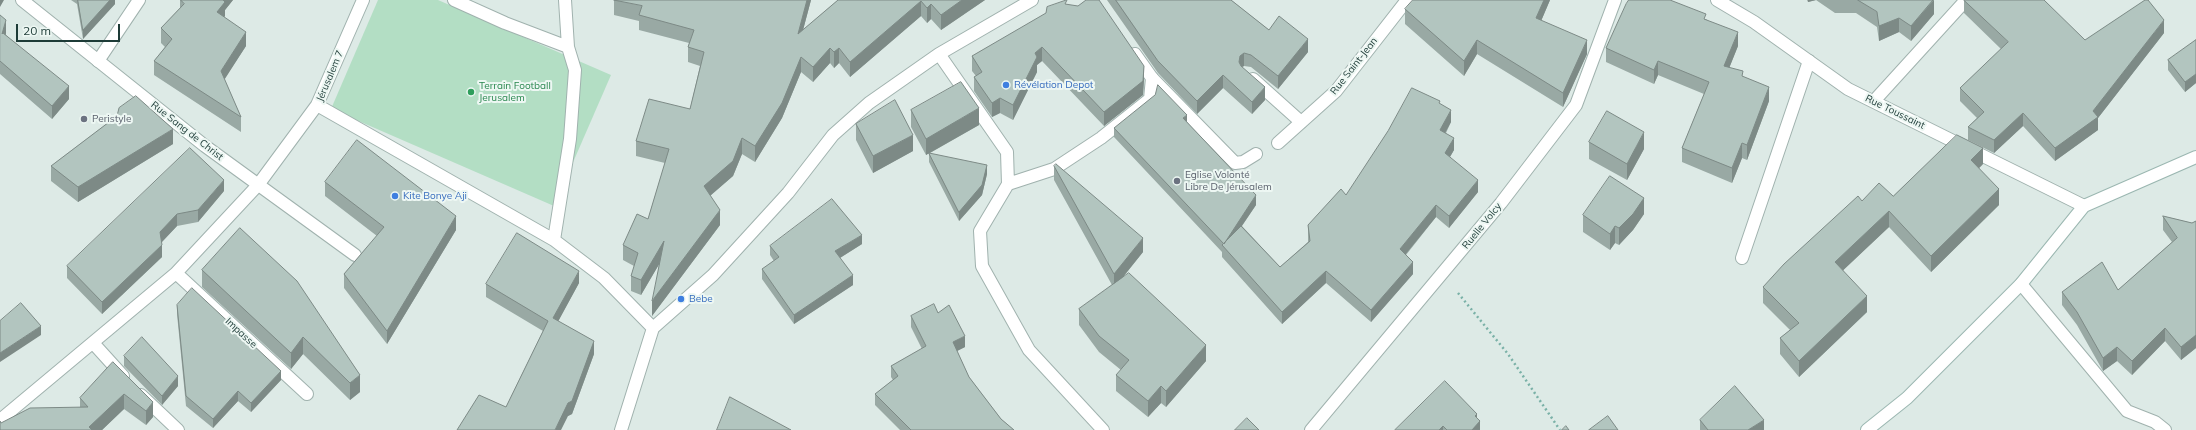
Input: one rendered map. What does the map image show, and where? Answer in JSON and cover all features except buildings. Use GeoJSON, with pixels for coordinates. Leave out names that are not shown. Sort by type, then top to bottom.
{"type":"FeatureCollection","features":[{"type":"Feature","properties":{"kind":"street","name":"Rue Sang de Christ"},"geometry":{"type":"LineString","coordinates":[[22,0],[205,146],[355,255]]}},
{"type":"Feature","properties":{"kind":"street"},"geometry":{"type":"LineString","coordinates":[[98,61],[139,0]]}},
{"type":"Feature","properties":{"kind":"street","name":"Jérusalem 7"},"geometry":{"type":"LineString","coordinates":[[0,420],[94,344],[176,273],[258,185],[317,106],[363,0]]}},
{"type":"Feature","properties":{"kind":"street"},"geometry":{"type":"LineString","coordinates":[[454,0],[505,23],[568,47]]}},
{"type":"Feature","properties":{"kind":"street"},"geometry":{"type":"LineString","coordinates":[[554,240],[570,139],[575,70],[568,47],[565,0]]}},
{"type":"Feature","properties":{"kind":"street"},"geometry":{"type":"LineString","coordinates":[[621,430],[653,328],[713,274],[788,193],[833,135],[869,103],[939,54],[1032,0]]}},
{"type":"Feature","properties":{"kind":"street","name":"Rue Saint-Jean"},"geometry":{"type":"LineString","coordinates":[[1278,143],[1336,91],[1407,0]]}},
{"type":"Feature","properties":{"kind":"street","name":"Ruelle Volcy"},"geometry":{"type":"LineString","coordinates":[[1311,430],[1501,203],[1576,104],[1615,0]]}},
{"type":"Feature","properties":{"kind":"street"},"geometry":{"type":"LineString","coordinates":[[1874,101],[1966,0]]}},
{"type":"Feature","properties":{"kind":"street","name":"Rue Toussaint"},"geometry":{"type":"LineString","coordinates":[[1725,2],[1848,88],[2084,206]]}},
{"type":"Feature","properties":{"kind":"street"},"geometry":{"type":"LineString","coordinates":[[1129,45],[1152,78],[1235,163],[1243,162],[1256,154]]}},
{"type":"Feature","properties":{"kind":"street"},"geometry":{"type":"LineString","coordinates":[[939,54],[1007,152],[1008,184],[980,231],[982,266],[1029,350],[1104,430]]}},
{"type":"Feature","properties":{"kind":"street"},"geometry":{"type":"LineString","coordinates":[[1742,258],[1809,61]]}},
{"type":"Feature","properties":{"kind":"street"},"geometry":{"type":"LineString","coordinates":[[1246,73],[1301,122]]}},
{"type":"Feature","properties":{"kind":"street"},"geometry":{"type":"LineString","coordinates":[[1008,184],[1054,168],[1100,138],[1150,99],[1152,78]]}},
{"type":"Feature","properties":{"kind":"street"},"geometry":{"type":"LineString","coordinates":[[317,106],[554,240],[604,278],[653,328]]}},
{"type":"Feature","properties":{"kind":"street"},"geometry":{"type":"LineString","coordinates":[[1867,430],[1907,398],[2021,284],[2084,206],[2196,157]]}},
{"type":"Feature","properties":{"kind":"street","name":"Impasse"},"geometry":{"type":"LineString","coordinates":[[176,273],[307,394]]}},
{"type":"Feature","properties":{"kind":"street"},"geometry":{"type":"LineString","coordinates":[[2021,284],[2127,411],[2156,422],[2165,430]]}},
{"type":"Feature","properties":{"kind":"street"},"geometry":{"type":"LineString","coordinates":[[94,344],[136,391],[178,430]]}},
{"type":"Feature","properties":{"kind":"path"},"geometry":{"type":"LineString","coordinates":[[1442,274],[1508,354],[1560,430]]}},
{"type":"Feature","properties":{"kind":"green space","name":"Terrain Football Jerusalem"},"geometry":{"type":"Polygon","coordinates":[[[378,0],[438,0],[611,75],[554,206],[331,109],[378,0]]]}},
{"type":"Feature","properties":{"kind":"place","name":"Révélation Depot"},"geometry":{"type":"Point","coordinates":[1006,85]}},
{"type":"Feature","properties":{"kind":"place","name":"Terrain Football Jerusalem"},"geometry":{"type":"Point","coordinates":[471,92]}},
{"type":"Feature","properties":{"kind":"place","name":"Peristyle"},"geometry":{"type":"Point","coordinates":[84,119]}},
{"type":"Feature","properties":{"kind":"place","name":"Eglise Volonté Libre De Jérusalem"},"geometry":{"type":"Point","coordinates":[1177,181]}},
{"type":"Feature","properties":{"kind":"place","name":"Kite Bonye Aji"},"geometry":{"type":"Point","coordinates":[395,196]}},
{"type":"Feature","properties":{"kind":"place","name":"Bebe"},"geometry":{"type":"Point","coordinates":[681,299]}}]}
